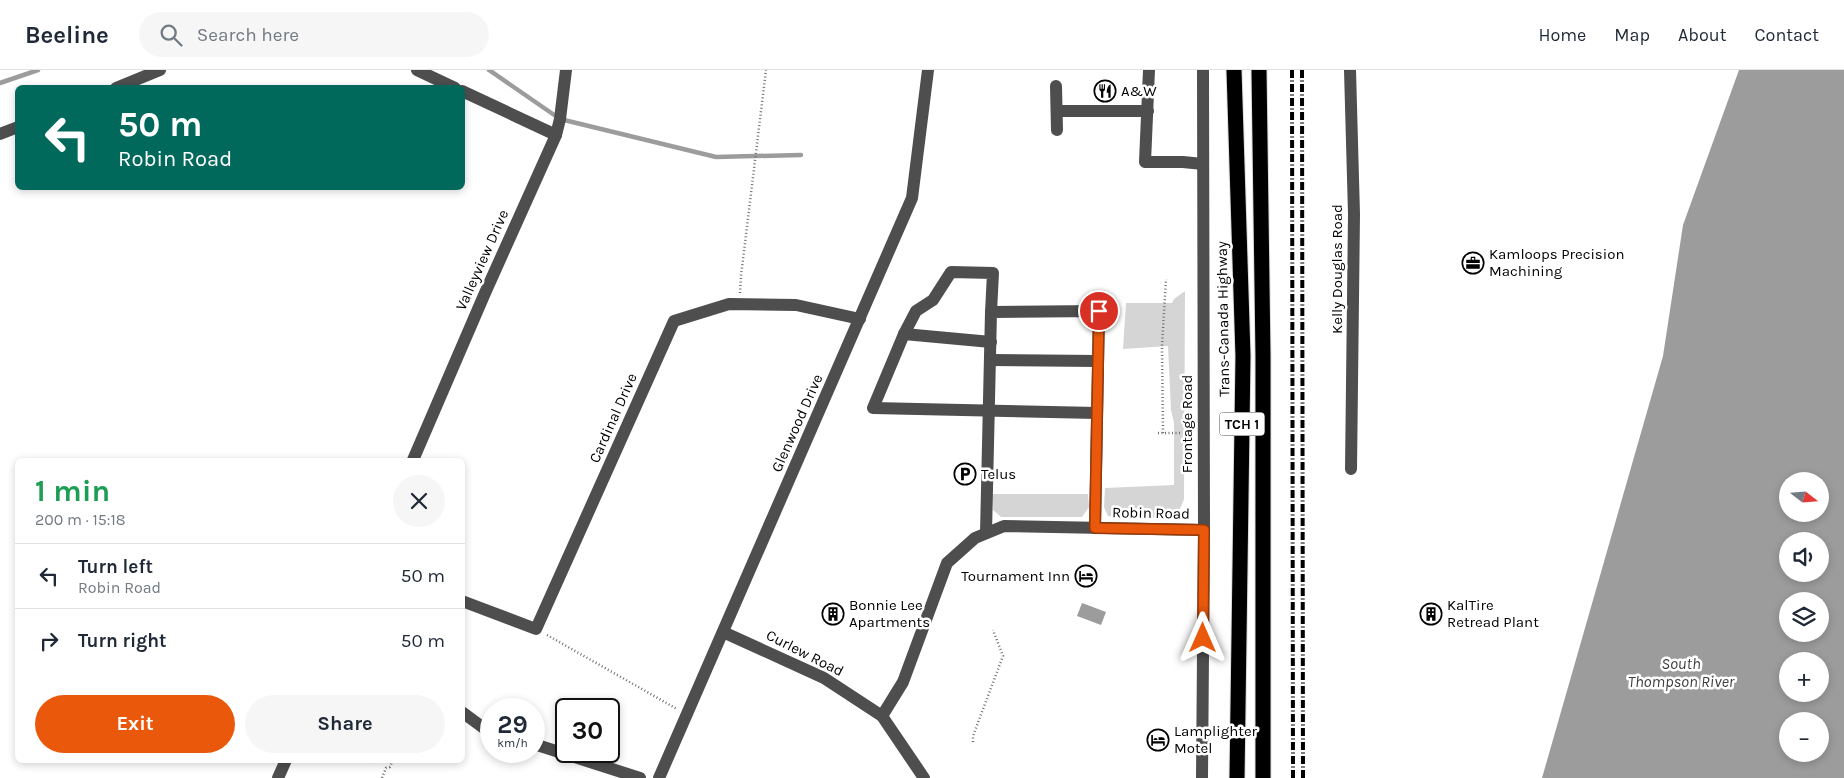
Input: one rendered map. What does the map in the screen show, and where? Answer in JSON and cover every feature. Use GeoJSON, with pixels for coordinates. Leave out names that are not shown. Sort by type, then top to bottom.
{"type":"FeatureCollection","features":[{"type":"Feature","properties":{"kind":"highway","name":"Trans-Canada Highway"},"geometry":{"type":"LineString","coordinates":[[1234,70],[1243,356],[1237,778]]}},
{"type":"Feature","properties":{"kind":"highway","name":"TCH 1"},"geometry":{"type":"LineString","coordinates":[[1259,70],[1263,356],[1263,778]]}},
{"type":"Feature","properties":{"kind":"street"},"geometry":{"type":"LineString","coordinates":[[123,85],[160,70]]}},
{"type":"Feature","properties":{"kind":"street"},"geometry":{"type":"LineString","coordinates":[[417,70],[449,85]]}},
{"type":"Feature","properties":{"kind":"street","name":"Valleyview Drive"},"geometry":{"type":"LineString","coordinates":[[414,458],[556,135],[560,119],[566,70]]}},
{"type":"Feature","properties":{"kind":"street","name":"Glenwood Drive"},"geometry":{"type":"LineString","coordinates":[[659,778],[912,198],[928,70]]}},
{"type":"Feature","properties":{"kind":"street"},"geometry":{"type":"LineString","coordinates":[[1149,70],[1146,162],[1166,161],[1203,164]]}},
{"type":"Feature","properties":{"kind":"street","name":"Frontage Road"},"geometry":{"type":"LineString","coordinates":[[1202,778],[1204,530],[1203,70]]}},
{"type":"Feature","properties":{"kind":"street","name":"Kelly Douglas Road"},"geometry":{"type":"LineString","coordinates":[[1350,70],[1354,214],[1351,469]]}},
{"type":"Feature","properties":{"kind":"street"},"geometry":{"type":"LineString","coordinates":[[1056,86],[1057,130]]}},
{"type":"Feature","properties":{"kind":"street"},"geometry":{"type":"LineString","coordinates":[[465,92],[556,135]]}},
{"type":"Feature","properties":{"kind":"street"},"geometry":{"type":"LineString","coordinates":[[1057,111],[1148,111]]}},
{"type":"Feature","properties":{"kind":"street"},"geometry":{"type":"LineString","coordinates":[[0,134],[15,128]]}},
{"type":"Feature","properties":{"kind":"street"},"geometry":{"type":"LineString","coordinates":[[986,533],[989,412],[990,360],[991,342],[991,312],[993,273],[950,272],[933,300],[916,311],[904,334],[873,408],[989,412],[1097,413]]}},
{"type":"Feature","properties":{"kind":"street","name":"Cardinal Drive"},"geometry":{"type":"LineString","coordinates":[[536,629],[674,321],[729,304],[796,305],[860,319]]}},
{"type":"Feature","properties":{"kind":"street"},"geometry":{"type":"LineString","coordinates":[[991,312],[1099,311],[1095,528]]}},
{"type":"Feature","properties":{"kind":"street"},"geometry":{"type":"LineString","coordinates":[[904,334],[991,342]]}},
{"type":"Feature","properties":{"kind":"street"},"geometry":{"type":"LineString","coordinates":[[990,360],[1098,361]]}},
{"type":"Feature","properties":{"kind":"street","name":"Robin Road"},"geometry":{"type":"LineString","coordinates":[[882,716],[903,682],[947,563],[975,538],[1004,526],[1204,530]]}},
{"type":"Feature","properties":{"kind":"street"},"geometry":{"type":"LineString","coordinates":[[465,602],[536,629]]}},
{"type":"Feature","properties":{"kind":"street","name":"Curlew Road"},"geometry":{"type":"LineString","coordinates":[[723,632],[824,678],[882,716],[924,778]]}},
{"type":"Feature","properties":{"kind":"street"},"geometry":{"type":"LineString","coordinates":[[465,714],[480,725]]}},
{"type":"Feature","properties":{"kind":"street"},"geometry":{"type":"LineString","coordinates":[[545,748],[640,778]]}},
{"type":"Feature","properties":{"kind":"street"},"geometry":{"type":"LineString","coordinates":[[278,778],[285,763]]}},
{"type":"Feature","properties":{"kind":"path"},"geometry":{"type":"LineString","coordinates":[[740,304],[741,276],[766,70]]}},
{"type":"Feature","properties":{"kind":"path"},"geometry":{"type":"LineString","coordinates":[[1164,433],[1162,346],[1166,279]]}},
{"type":"Feature","properties":{"kind":"path"},"geometry":{"type":"LineString","coordinates":[[1158,433],[1204,434]]}},
{"type":"Feature","properties":{"kind":"path"},"geometry":{"type":"LineString","coordinates":[[536,629],[686,714]]}},
{"type":"Feature","properties":{"kind":"path"},"geometry":{"type":"LineString","coordinates":[[973,742],[973,736],[1002,656],[993,630]]}},
{"type":"Feature","properties":{"kind":"path"},"geometry":{"type":"LineString","coordinates":[[382,778],[386,768],[390,767],[392,763]]}},
{"type":"Feature","properties":{"kind":"shaded area"},"geometry":{"type":"Polygon","coordinates":[[[1185,291],[1184,499],[1179,510],[1173,514],[1145,518],[1108,516],[1104,507],[1105,488],[1174,485],[1174,423],[1171,410],[1168,346],[1123,349],[1126,303],[1172,303],[1174,299],[1185,291]]]}},
{"type":"Feature","properties":{"kind":"shaded area"},"geometry":{"type":"Polygon","coordinates":[[[992,494],[1088,494],[1089,507],[1082,517],[1001,517],[993,510],[992,494]]]}},
{"type":"Feature","properties":{"kind":"water","name":"South Thompson River"},"geometry":{"type":"Polygon","coordinates":[[[1739,70],[1844,70],[1844,778],[1542,778],[1663,356],[1683,225],[1739,70]]]}},
{"type":"Feature","properties":{"kind":"water"},"geometry":{"type":"Polygon","coordinates":[[[1082,603],[1106,612],[1101,625],[1077,616],[1082,603]]]}},
{"type":"Feature","properties":{"kind":"waterway"},"geometry":{"type":"LineString","coordinates":[[0,83],[38,70]]}},
{"type":"Feature","properties":{"kind":"waterway"},"geometry":{"type":"LineString","coordinates":[[489,70],[560,119],[716,157],[801,155]]}},
{"type":"Feature","properties":{"kind":"railway"},"geometry":{"type":"LineString","coordinates":[[1292,70],[1293,778]]}},
{"type":"Feature","properties":{"kind":"railway"},"geometry":{"type":"LineString","coordinates":[[1302,70],[1303,778]]}},
{"type":"Feature","properties":{"kind":"place","name":"A&W"},"geometry":{"type":"Point","coordinates":[1105,91]}},
{"type":"Feature","properties":{"kind":"place","name":"Kamloops Precision Machining"},"geometry":{"type":"Point","coordinates":[1473,263]}},
{"type":"Feature","properties":{"kind":"place","name":"Telus"},"geometry":{"type":"Point","coordinates":[965,474]}},
{"type":"Feature","properties":{"kind":"place","name":"Tournament Inn"},"geometry":{"type":"Point","coordinates":[1086,576]}},
{"type":"Feature","properties":{"kind":"place","name":"Bonnie Lee Apartments"},"geometry":{"type":"Point","coordinates":[833,614]}},
{"type":"Feature","properties":{"kind":"place","name":"KalTire Retread Plant"},"geometry":{"type":"Point","coordinates":[1431,614]}},
{"type":"Feature","properties":{"kind":"place","name":"Lamplighter Motel"},"geometry":{"type":"Point","coordinates":[1158,740]}},
{"type":"Feature","properties":{"kind":"route"},"geometry":{"type":"LineString","coordinates":[[1099,311],[1095,528],[1204,530],[1203,638]]}}]}
